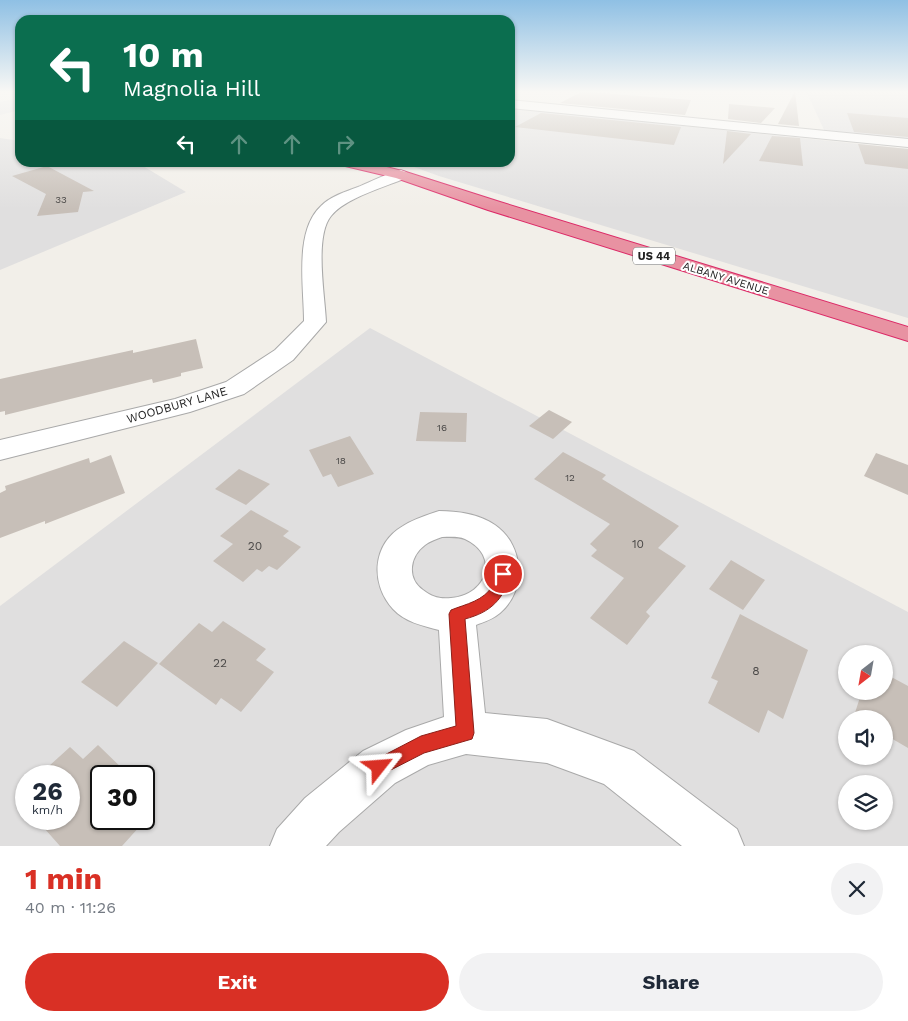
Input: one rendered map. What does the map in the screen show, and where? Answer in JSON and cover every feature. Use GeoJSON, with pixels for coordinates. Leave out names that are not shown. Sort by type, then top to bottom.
{"type":"FeatureCollection","features":[{"type":"Feature","properties":{"kind":"highway","name":"ALBANY AVENUE"},"geometry":{"type":"LineString","coordinates":[[367,167],[401,175],[494,206],[908,334]]}},
{"type":"Feature","properties":{"kind":"highway","name":"ALBANY AVENUE"},"geometry":{"type":"LineString","coordinates":[[386,167],[401,175]]}},
{"type":"Feature","properties":{"kind":"street"},"geometry":{"type":"LineString","coordinates":[[780,130],[908,143]]}},
{"type":"Feature","properties":{"kind":"street","name":"WOODBURY LANE"},"geometry":{"type":"LineString","coordinates":[[0,450],[190,403],[235,388],[284,355],[315,322],[313,237],[320,218],[333,204],[342,199],[401,175]]}},
{"type":"Feature","properties":{"kind":"street"},"geometry":{"type":"LineString","coordinates":[[456,614],[466,733]]}},
{"type":"Feature","properties":{"kind":"street"},"geometry":{"type":"LineString","coordinates":[[294,846],[322,815],[379,767],[421,744],[466,733],[548,741],[618,767],[720,846]]}},
{"type":"Feature","properties":{"kind":"shaded area"},"geometry":{"type":"Polygon","coordinates":[[[515,130],[728,130],[908,149],[908,318],[414,167],[515,167],[515,130]]]}},
{"type":"Feature","properties":{"kind":"shaded area"},"geometry":{"type":"Polygon","coordinates":[[[824,130],[908,130],[908,140],[824,130]]]}},
{"type":"Feature","properties":{"kind":"shaded area"},"geometry":{"type":"Polygon","coordinates":[[[0,138],[15,140],[15,167],[145,167],[186,192],[0,270],[0,138]]]}},
{"type":"Feature","properties":{"kind":"shaded area"},"geometry":{"type":"Polygon","coordinates":[[[370,328],[908,612],[908,846],[0,846],[0,606],[370,328]]]}},
{"type":"Feature","properties":{"kind":"building"},"geometry":{"type":"Polygon","coordinates":[[[546,130],[680,130],[674,145],[546,130]]]}},
{"type":"Feature","properties":{"kind":"building"},"geometry":{"type":"Polygon","coordinates":[[[853,130],[908,130],[908,137],[853,130]]]}},
{"type":"Feature","properties":{"kind":"building"},"geometry":{"type":"Polygon","coordinates":[[[727,131],[751,134],[723,164],[727,131]]]}},
{"type":"Feature","properties":{"kind":"building"},"geometry":{"type":"Polygon","coordinates":[[[772,136],[800,138],[803,166],[759,161],[772,136]]]}},
{"type":"Feature","properties":{"kind":"building"},"geometry":{"type":"Polygon","coordinates":[[[858,144],[908,149],[908,169],[865,164],[858,144]]]}},
{"type":"Feature","properties":{"kind":"building"},"geometry":{"type":"Polygon","coordinates":[[[49,167],[94,191],[83,192],[78,212],[37,216],[46,194],[12,176],[49,167]]]}},
{"type":"Feature","properties":{"kind":"building"},"geometry":{"type":"Polygon","coordinates":[[[196,339],[203,368],[181,373],[181,376],[153,383],[152,379],[5,415],[5,411],[0,412],[0,379],[133,350],[133,353],[196,339]]]}},
{"type":"Feature","properties":{"kind":"building"},"geometry":{"type":"Polygon","coordinates":[[[549,410],[572,422],[553,439],[529,426],[549,410]]]}},
{"type":"Feature","properties":{"kind":"building"},"geometry":{"type":"Polygon","coordinates":[[[420,412],[467,413],[466,442],[416,441],[420,412]]]}},
{"type":"Feature","properties":{"kind":"building"},"geometry":{"type":"Polygon","coordinates":[[[350,436],[374,474],[338,487],[331,474],[323,477],[309,450],[350,436]]]}},
{"type":"Feature","properties":{"kind":"building"},"geometry":{"type":"Polygon","coordinates":[[[563,452],[606,475],[602,479],[679,526],[658,548],[686,566],[646,612],[650,616],[627,645],[590,618],[624,578],[591,556],[597,550],[590,544],[610,524],[534,479],[563,452]]]}},
{"type":"Feature","properties":{"kind":"building"},"geometry":{"type":"Polygon","coordinates":[[[876,453],[908,465],[908,495],[864,476],[876,453]]]}},
{"type":"Feature","properties":{"kind":"building"},"geometry":{"type":"Polygon","coordinates":[[[111,455],[125,493],[45,524],[45,521],[0,538],[0,493],[6,490],[5,486],[89,458],[90,463],[111,455]]]}},
{"type":"Feature","properties":{"kind":"building"},"geometry":{"type":"Polygon","coordinates":[[[239,469],[270,484],[246,505],[215,489],[239,469]]]}},
{"type":"Feature","properties":{"kind":"building"},"geometry":{"type":"Polygon","coordinates":[[[251,510],[289,531],[283,536],[301,547],[277,570],[269,566],[262,572],[257,569],[243,582],[213,561],[233,544],[220,536],[251,510]]]}},
{"type":"Feature","properties":{"kind":"building"},"geometry":{"type":"Polygon","coordinates":[[[731,560],[765,580],[743,610],[709,589],[731,560]]]}},
{"type":"Feature","properties":{"kind":"building"},"geometry":{"type":"Polygon","coordinates":[[[740,614],[808,650],[783,719],[768,710],[759,733],[708,703],[718,681],[711,678],[740,614]]]}},
{"type":"Feature","properties":{"kind":"building"},"geometry":{"type":"Polygon","coordinates":[[[223,621],[266,649],[256,660],[274,672],[241,712],[221,698],[216,705],[159,664],[199,623],[212,632],[223,621]]]}},
{"type":"Feature","properties":{"kind":"building"},"geometry":{"type":"Polygon","coordinates":[[[124,641],[158,663],[117,707],[81,682],[124,641]]]}},
{"type":"Feature","properties":{"kind":"building"},"geometry":{"type":"Polygon","coordinates":[[[893,678],[908,686],[908,748],[893,739],[893,710],[856,710],[859,700],[893,700],[893,678]]]}},
{"type":"Feature","properties":{"kind":"building"},"geometry":{"type":"Polygon","coordinates":[[[98,745],[119,765],[90,765],[90,830],[136,830],[122,846],[60,846],[46,830],[80,830],[80,765],[50,765],[70,747],[83,759],[98,745]]]}},
{"type":"Feature","properties":{"kind":"route"},"geometry":{"type":"LineString","coordinates":[[379,767],[421,744],[466,733],[456,614],[474,610],[489,600],[499,588],[503,574]]}}]}
